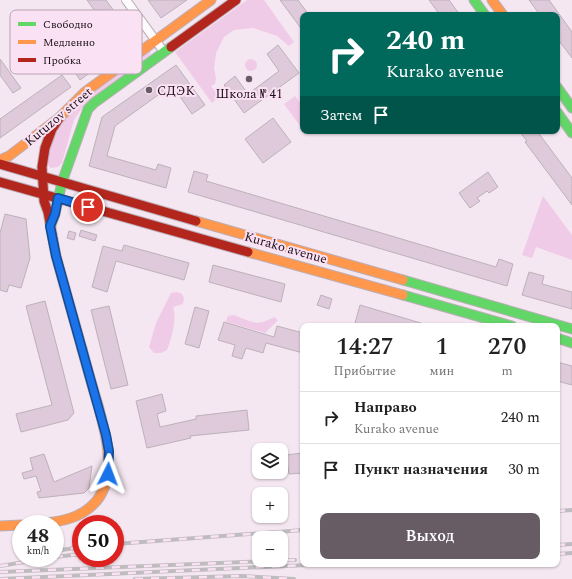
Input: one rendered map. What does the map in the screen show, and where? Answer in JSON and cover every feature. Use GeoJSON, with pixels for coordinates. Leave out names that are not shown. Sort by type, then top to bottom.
{"type":"FeatureCollection","features":[{"type":"Feature","properties":{"kind":"main road","name":"Kutuzov street"},"geometry":{"type":"LineString","coordinates":[[142,51],[211,0]]}},
{"type":"Feature","properties":{"kind":"main road"},"geometry":{"type":"LineString","coordinates":[[142,68],[236,0]]}},
{"type":"Feature","properties":{"kind":"main road"},"geometry":{"type":"LineString","coordinates":[[474,0],[483,12]]}},
{"type":"Feature","properties":{"kind":"main road"},"geometry":{"type":"LineString","coordinates":[[492,0],[501,12]]}},
{"type":"Feature","properties":{"kind":"main road","name":"Kutuzov street"},"geometry":{"type":"LineString","coordinates":[[0,160],[9,156],[60,117],[85,92],[110,74]]}},
{"type":"Feature","properties":{"kind":"main road"},"geometry":{"type":"LineString","coordinates":[[50,226],[55,214],[62,182],[88,109],[134,74]]}},
{"type":"Feature","properties":{"kind":"main road"},"geometry":{"type":"LineString","coordinates":[[560,91],[572,108]]}},
{"type":"Feature","properties":{"kind":"main road"},"geometry":{"type":"LineString","coordinates":[[560,116],[572,133]]}},
{"type":"Feature","properties":{"kind":"main road"},"geometry":{"type":"LineString","coordinates":[[60,117],[52,129],[45,148],[42,167],[43,195],[56,256],[106,435],[110,466],[107,482],[102,493],[90,508],[79,515],[64,520]]}},
{"type":"Feature","properties":{"kind":"main road","name":"Kurako avenue"},"geometry":{"type":"LineString","coordinates":[[0,164],[551,323]]}},
{"type":"Feature","properties":{"kind":"main road","name":"Kurako avenue"},"geometry":{"type":"LineString","coordinates":[[0,182],[501,323]]}},
{"type":"Feature","properties":{"kind":"main road","name":"Kurako avenue"},"geometry":{"type":"LineString","coordinates":[[560,326],[572,329]]}},
{"type":"Feature","properties":{"kind":"main road"},"geometry":{"type":"LineString","coordinates":[[560,339],[572,343]]}},
{"type":"Feature","properties":{"kind":"main road"},"geometry":{"type":"LineString","coordinates":[[0,526],[12,525]]}},
{"type":"Feature","properties":{"kind":"street"},"geometry":{"type":"LineString","coordinates":[[126,0],[133,10]]}},
{"type":"Feature","properties":{"kind":"street"},"geometry":{"type":"LineString","coordinates":[[142,22],[164,52]]}},
{"type":"Feature","properties":{"kind":"shaded area"},"geometry":{"type":"Polygon","coordinates":[[[247,0],[264,0],[294,42],[289,46],[277,36],[253,28],[234,30],[224,37],[216,53],[214,69],[216,78],[215,84],[211,86],[219,97],[212,103],[175,52],[247,0]]]}},
{"type":"Feature","properties":{"kind":"shaded area"},"geometry":{"type":"Polygon","coordinates":[[[149,50],[151,51],[150,55],[142,61],[142,55],[149,50]]]}},
{"type":"Feature","properties":{"kind":"shaded area"},"geometry":{"type":"Polygon","coordinates":[[[249,59],[253,59],[257,65],[253,71],[249,71],[245,67],[245,63],[249,59]]]}},
{"type":"Feature","properties":{"kind":"shaded area"},"geometry":{"type":"Polygon","coordinates":[[[117,74],[125,74],[84,105],[74,120],[62,163],[58,167],[51,168],[47,161],[53,137],[70,110],[117,74]]]}},
{"type":"Feature","properties":{"kind":"shaded area"},"geometry":{"type":"Polygon","coordinates":[[[295,96],[300,102],[300,126],[284,104],[295,96]]]}},
{"type":"Feature","properties":{"kind":"shaded area"},"geometry":{"type":"Polygon","coordinates":[[[543,196],[572,235],[572,260],[536,247],[532,258],[522,255],[543,196]]]}},
{"type":"Feature","properties":{"kind":"shaded area"},"geometry":{"type":"Polygon","coordinates":[[[177,292],[182,294],[184,298],[183,304],[173,307],[174,323],[167,350],[161,353],[154,353],[149,347],[156,323],[171,293],[177,292]]]}},
{"type":"Feature","properties":{"kind":"shaded area"},"geometry":{"type":"Polygon","coordinates":[[[234,315],[258,323],[274,317],[278,320],[265,333],[226,321],[228,316],[234,315]]]}},
{"type":"Feature","properties":{"kind":"building"},"geometry":{"type":"Polygon","coordinates":[[[87,0],[106,0],[113,10],[94,10],[87,0]]]}},
{"type":"Feature","properties":{"kind":"building"},"geometry":{"type":"Polygon","coordinates":[[[148,0],[187,0],[161,18],[148,0]]]}},
{"type":"Feature","properties":{"kind":"building"},"geometry":{"type":"Polygon","coordinates":[[[280,0],[298,0],[307,12],[300,12],[300,27],[280,0]]]}},
{"type":"Feature","properties":{"kind":"building"},"geometry":{"type":"Polygon","coordinates":[[[429,0],[449,0],[458,12],[438,12],[429,0]]]}},
{"type":"Feature","properties":{"kind":"building"},"geometry":{"type":"Polygon","coordinates":[[[529,0],[549,0],[558,12],[538,12],[529,0]]]}},
{"type":"Feature","properties":{"kind":"building"},"geometry":{"type":"Polygon","coordinates":[[[560,15],[572,32],[572,58],[560,42],[560,15]]]}},
{"type":"Feature","properties":{"kind":"building"},"geometry":{"type":"Polygon","coordinates":[[[278,45],[299,73],[244,113],[224,85],[235,76],[248,94],[279,71],[267,54],[278,45]]]}},
{"type":"Feature","properties":{"kind":"building"},"geometry":{"type":"Polygon","coordinates":[[[0,59],[21,88],[13,93],[0,75],[0,59]]]}},
{"type":"Feature","properties":{"kind":"building"},"geometry":{"type":"Polygon","coordinates":[[[176,65],[205,105],[192,114],[172,85],[115,126],[107,156],[156,170],[158,164],[171,168],[166,188],[89,166],[102,117],[176,65]]]}},
{"type":"Feature","properties":{"kind":"building"},"geometry":{"type":"Polygon","coordinates":[[[76,74],[88,74],[80,80],[76,74]]]}},
{"type":"Feature","properties":{"kind":"building"},"geometry":{"type":"Polygon","coordinates":[[[62,75],[71,87],[0,138],[0,119],[62,75]]]}},
{"type":"Feature","properties":{"kind":"building"},"geometry":{"type":"Polygon","coordinates":[[[273,118],[291,142],[263,163],[245,139],[273,118]]]}},
{"type":"Feature","properties":{"kind":"building"},"geometry":{"type":"Polygon","coordinates":[[[521,134],[539,134],[572,178],[572,205],[525,142],[527,141],[521,134]]]}},
{"type":"Feature","properties":{"kind":"building"},"geometry":{"type":"Polygon","coordinates":[[[194,171],[208,175],[206,181],[496,267],[499,259],[513,264],[507,286],[188,192],[194,171]]]}},
{"type":"Feature","properties":{"kind":"building"},"geometry":{"type":"Polygon","coordinates":[[[488,172],[498,187],[489,193],[487,191],[477,198],[480,201],[470,208],[459,193],[488,172]]]}},
{"type":"Feature","properties":{"kind":"building"},"geometry":{"type":"Polygon","coordinates":[[[5,214],[26,219],[30,258],[21,288],[9,285],[7,292],[0,290],[0,233],[5,214]]]}},
{"type":"Feature","properties":{"kind":"building"},"geometry":{"type":"Polygon","coordinates":[[[81,230],[97,235],[95,241],[79,236],[81,230]]]}},
{"type":"Feature","properties":{"kind":"building"},"geometry":{"type":"Polygon","coordinates":[[[69,231],[76,233],[74,240],[67,238],[69,231]]]}},
{"type":"Feature","properties":{"kind":"building"},"geometry":{"type":"Polygon","coordinates":[[[124,245],[189,263],[184,280],[116,261],[107,292],[92,287],[103,246],[122,251],[124,245]]]}},
{"type":"Feature","properties":{"kind":"building"},"geometry":{"type":"Polygon","coordinates":[[[213,265],[285,284],[281,302],[209,282],[213,265]]]}},
{"type":"Feature","properties":{"kind":"building"},"geometry":{"type":"Polygon","coordinates":[[[529,272],[544,276],[542,284],[572,292],[572,309],[522,295],[529,272]]]}},
{"type":"Feature","properties":{"kind":"building"},"geometry":{"type":"Polygon","coordinates":[[[321,295],[332,299],[329,309],[317,305],[321,295]]]}},
{"type":"Feature","properties":{"kind":"building"},"geometry":{"type":"Polygon","coordinates":[[[45,301],[74,413],[68,420],[21,432],[16,414],[52,405],[26,306],[45,301]]]}},
{"type":"Feature","properties":{"kind":"building"},"geometry":{"type":"Polygon","coordinates":[[[360,305],[421,323],[355,323],[360,305]]]}},
{"type":"Feature","properties":{"kind":"building"},"geometry":{"type":"Polygon","coordinates":[[[109,306],[128,385],[111,389],[91,310],[109,306]]]}},
{"type":"Feature","properties":{"kind":"building"},"geometry":{"type":"Polygon","coordinates":[[[195,307],[209,311],[199,348],[185,344],[195,307]]]}},
{"type":"Feature","properties":{"kind":"building"},"geometry":{"type":"Polygon","coordinates":[[[224,322],[274,337],[277,326],[300,332],[300,352],[266,343],[263,353],[246,348],[242,359],[232,356],[235,345],[218,340],[224,322]]]}},
{"type":"Feature","properties":{"kind":"building"},"geometry":{"type":"Polygon","coordinates":[[[560,363],[572,366],[572,385],[560,382],[560,363]]]}},
{"type":"Feature","properties":{"kind":"building"},"geometry":{"type":"Polygon","coordinates":[[[162,394],[166,411],[157,414],[160,427],[196,419],[196,416],[247,410],[249,430],[190,436],[191,438],[147,448],[136,401],[162,394]]]}},
{"type":"Feature","properties":{"kind":"building"},"geometry":{"type":"Polygon","coordinates":[[[300,453],[300,473],[289,474],[288,455],[300,453]]]}},
{"type":"Feature","properties":{"kind":"building"},"geometry":{"type":"Polygon","coordinates":[[[44,454],[54,482],[92,466],[89,488],[84,493],[39,498],[37,492],[41,491],[36,476],[24,479],[22,473],[33,470],[30,458],[44,454]]]}},
{"type":"Feature","properties":{"kind":"railway"},"geometry":{"type":"LineString","coordinates":[[560,511],[572,510]]}},
{"type":"Feature","properties":{"kind":"railway"},"geometry":{"type":"LineString","coordinates":[[124,543],[300,530]]}},
{"type":"Feature","properties":{"kind":"railway"},"geometry":{"type":"LineString","coordinates":[[560,545],[572,544]]}},
{"type":"Feature","properties":{"kind":"railway"},"geometry":{"type":"LineString","coordinates":[[64,550],[72,548]]}},
{"type":"Feature","properties":{"kind":"railway"},"geometry":{"type":"LineString","coordinates":[[560,554],[572,553]]}},
{"type":"Feature","properties":{"kind":"railway"},"geometry":{"type":"LineString","coordinates":[[64,556],[72,555]]}},
{"type":"Feature","properties":{"kind":"railway"},"geometry":{"type":"LineString","coordinates":[[0,572],[295,560]]}},
{"type":"Feature","properties":{"kind":"railway"},"geometry":{"type":"LineString","coordinates":[[0,566],[12,564]]}},
{"type":"Feature","properties":{"kind":"railway"},"geometry":{"type":"LineString","coordinates":[[0,579],[300,565]]}},
{"type":"Feature","properties":{"kind":"railway"},"geometry":{"type":"LineString","coordinates":[[135,579],[241,576],[294,579]]}},
{"type":"Feature","properties":{"kind":"traffic: fast"},"geometry":{"type":"LineString","coordinates":[[474,0],[483,12]]}},
{"type":"Feature","properties":{"kind":"traffic: fast"},"geometry":{"type":"LineString","coordinates":[[142,68],[171,47]]}},
{"type":"Feature","properties":{"kind":"traffic: fast"},"geometry":{"type":"LineString","coordinates":[[51,225],[62,182],[88,109],[134,74]]}},
{"type":"Feature","properties":{"kind":"traffic: fast"},"geometry":{"type":"LineString","coordinates":[[560,91],[572,108]]}},
{"type":"Feature","properties":{"kind":"traffic: fast"},"geometry":{"type":"LineString","coordinates":[[560,116],[572,133]]}},
{"type":"Feature","properties":{"kind":"traffic: fast"},"geometry":{"type":"LineString","coordinates":[[403,280],[551,323]]}},
{"type":"Feature","properties":{"kind":"traffic: fast"},"geometry":{"type":"LineString","coordinates":[[403,295],[501,323]]}},
{"type":"Feature","properties":{"kind":"traffic: fast"},"geometry":{"type":"LineString","coordinates":[[560,326],[572,329]]}},
{"type":"Feature","properties":{"kind":"traffic: fast"},"geometry":{"type":"LineString","coordinates":[[560,339],[572,343]]}},
{"type":"Feature","properties":{"kind":"traffic: slow"},"geometry":{"type":"LineString","coordinates":[[142,50],[211,0]]}},
{"type":"Feature","properties":{"kind":"traffic: slow"},"geometry":{"type":"LineString","coordinates":[[492,0],[501,12]]}},
{"type":"Feature","properties":{"kind":"traffic: slow"},"geometry":{"type":"LineString","coordinates":[[0,160],[9,156],[60,117],[85,92],[110,74]]}},
{"type":"Feature","properties":{"kind":"traffic: slow"},"geometry":{"type":"LineString","coordinates":[[196,221],[403,280]]}},
{"type":"Feature","properties":{"kind":"traffic: slow"},"geometry":{"type":"LineString","coordinates":[[248,252],[403,295]]}},
{"type":"Feature","properties":{"kind":"traffic: slow"},"geometry":{"type":"LineString","coordinates":[[64,520],[76,516],[91,507],[101,495],[106,482],[108,467],[108,451],[105,435],[82,349]]}},
{"type":"Feature","properties":{"kind":"traffic: slow"},"geometry":{"type":"LineString","coordinates":[[0,526],[12,525]]}},
{"type":"Feature","properties":{"kind":"traffic: jam"},"geometry":{"type":"LineString","coordinates":[[171,47],[236,0]]}},
{"type":"Feature","properties":{"kind":"traffic: jam"},"geometry":{"type":"LineString","coordinates":[[60,117],[52,129],[45,148],[42,167],[44,201],[48,212],[56,256],[82,349]]}},
{"type":"Feature","properties":{"kind":"traffic: jam"},"geometry":{"type":"LineString","coordinates":[[0,164],[196,221]]}},
{"type":"Feature","properties":{"kind":"traffic: jam"},"geometry":{"type":"LineString","coordinates":[[0,182],[248,252]]}},
{"type":"Feature","properties":{"kind":"place","name":"Школа № 41"},"geometry":{"type":"Point","coordinates":[249,79]}},
{"type":"Feature","properties":{"kind":"place","name":"СДЭК"},"geometry":{"type":"Point","coordinates":[149,90]}},
{"type":"Feature","properties":{"kind":"route"},"geometry":{"type":"LineString","coordinates":[[88,207],[58,198],[55,214],[50,226],[56,256],[106,435],[110,466],[108,474]]}}]}
